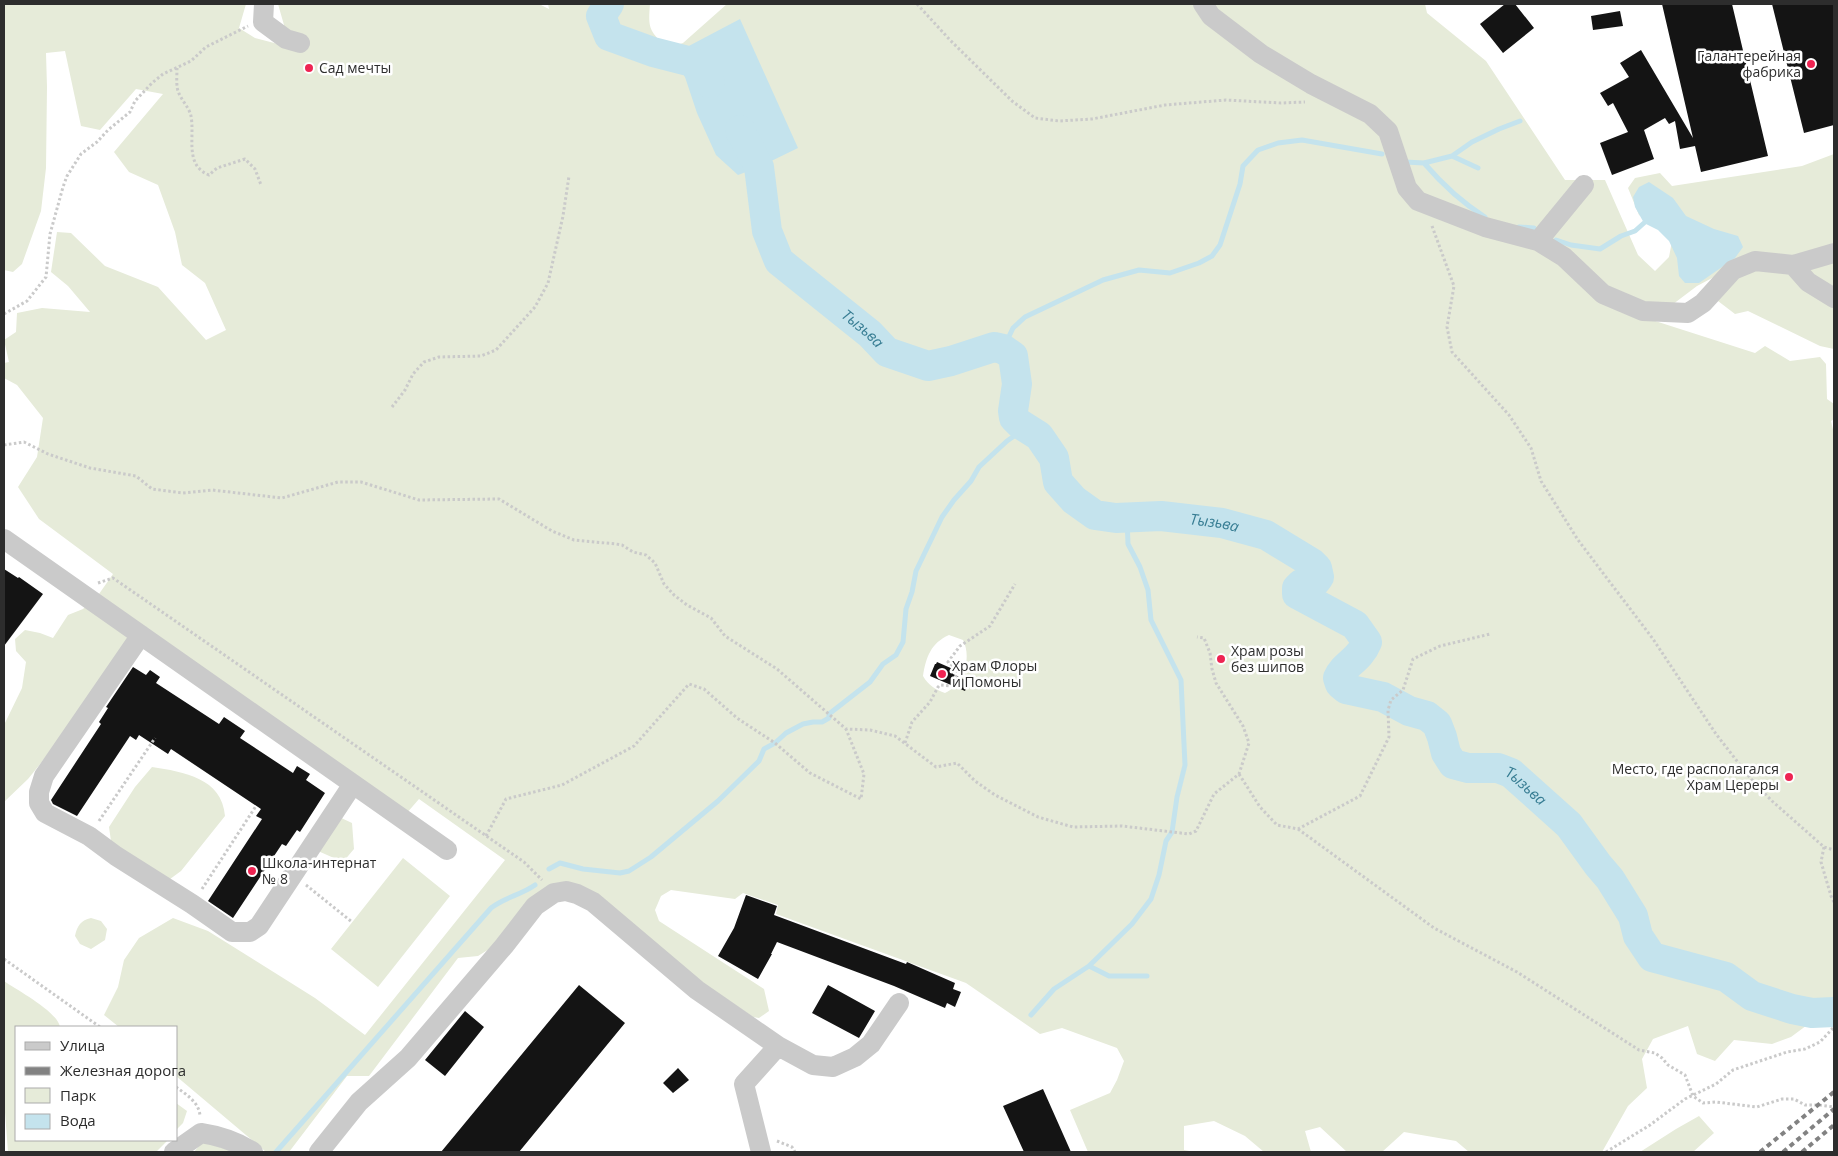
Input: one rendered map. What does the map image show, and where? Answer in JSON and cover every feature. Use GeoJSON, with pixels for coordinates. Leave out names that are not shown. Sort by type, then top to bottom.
{"type":"FeatureCollection","features":[{"type":"Feature","properties":{"kind":"street"},"geometry":{"type":"LineString","coordinates":[[1203,4],[1211,16],[1261,54],[1310,84],[1370,114],[1388,131],[1407,188],[1418,202],[1485,227],[1538,241],[1564,257],[1603,294],[1643,310],[1688,313],[1703,303],[1733,270],[1755,261],[1794,265],[1834,253]]}},
{"type":"Feature","properties":{"kind":"street"},"geometry":{"type":"LineString","coordinates":[[264,13],[286,39],[300,42]]}},
{"type":"Feature","properties":{"kind":"street"},"geometry":{"type":"LineString","coordinates":[[1538,241],[1584,185]]}},
{"type":"Feature","properties":{"kind":"street"},"geometry":{"type":"LineString","coordinates":[[1794,265],[1808,282],[1834,298]]}},
{"type":"Feature","properties":{"kind":"street"},"geometry":{"type":"LineString","coordinates":[[4,539],[447,850]]}},
{"type":"Feature","properties":{"kind":"street"},"geometry":{"type":"LineString","coordinates":[[141,635],[44,776],[39,792],[39,803],[45,813],[89,836],[116,856],[232,932],[250,932],[258,926],[353,784]]}},
{"type":"Feature","properties":{"kind":"street"},"geometry":{"type":"LineString","coordinates":[[319,1152],[359,1102],[408,1058],[504,946],[535,906],[554,893],[566,891],[594,902],[697,990],[778,1046],[813,1065],[833,1067],[855,1057],[871,1044],[899,1004]]}},
{"type":"Feature","properties":{"kind":"street"},"geometry":{"type":"LineString","coordinates":[[761,1152],[744,1084],[778,1046]]}},
{"type":"Feature","properties":{"kind":"street"},"geometry":{"type":"LineString","coordinates":[[174,1152],[201,1133],[221,1136],[241,1144],[253,1152]]}},
{"type":"Feature","properties":{"kind":"path"},"geometry":{"type":"LineString","coordinates":[[917,4],[950,40],[1012,101],[1035,118],[1059,121],[1092,118],[1165,105],[1226,100],[1281,103],[1314,102]]}},
{"type":"Feature","properties":{"kind":"path"},"geometry":{"type":"LineString","coordinates":[[4,314],[27,301],[46,277],[50,234],[63,187],[67,176],[81,154],[98,142],[108,130],[130,112],[135,101],[163,74],[191,61],[206,47],[242,28],[264,13]]}},
{"type":"Feature","properties":{"kind":"path"},"geometry":{"type":"LineString","coordinates":[[177,68],[178,91],[191,114],[192,152],[197,168],[209,175],[217,168],[245,159],[255,169],[261,185]]}},
{"type":"Feature","properties":{"kind":"path"},"geometry":{"type":"LineString","coordinates":[[392,407],[405,390],[413,374],[424,362],[439,357],[481,356],[496,350],[535,306],[548,283],[563,216],[569,176]]}},
{"type":"Feature","properties":{"kind":"path"},"geometry":{"type":"LineString","coordinates":[[1418,202],[1436,231],[1454,286],[1447,327],[1452,352],[1509,415],[1531,448],[1541,481],[1578,540],[1653,639],[1716,734],[1751,779],[1772,801],[1824,847],[1834,850]]}},
{"type":"Feature","properties":{"kind":"path"},"geometry":{"type":"LineString","coordinates":[[4,445],[24,442],[48,454],[90,468],[136,476],[152,489],[183,493],[212,490],[282,498],[338,482],[361,482],[419,500],[499,499],[552,531],[574,540],[622,545],[633,552],[646,555],[655,563],[664,584],[674,595],[687,605],[711,618],[725,636],[777,669],[846,729],[864,774],[861,799],[810,773],[775,743],[737,718],[704,689],[690,684],[634,746],[562,785],[506,799],[486,836]]}},
{"type":"Feature","properties":{"kind":"path"},"geometry":{"type":"LineString","coordinates":[[77,590],[113,578],[524,862],[554,893]]}},
{"type":"Feature","properties":{"kind":"path"},"geometry":{"type":"LineString","coordinates":[[905,743],[912,722],[930,702],[938,687],[940,685],[952,686],[958,670],[948,662],[960,646],[990,626],[1015,584]]}},
{"type":"Feature","properties":{"kind":"path"},"geometry":{"type":"LineString","coordinates":[[1298,829],[1360,796],[1389,736],[1388,710],[1390,700],[1403,690],[1413,659],[1440,646],[1490,634]]}},
{"type":"Feature","properties":{"kind":"path"},"geometry":{"type":"LineString","coordinates":[[846,729],[879,732],[895,736],[936,767],[957,763],[975,781],[995,795],[1038,817],[1073,827],[1122,826],[1189,834],[1196,831],[1214,794],[1239,774],[1249,743],[1243,726],[1216,683],[1208,646],[1204,638],[1197,637]]}},
{"type":"Feature","properties":{"kind":"path"},"geometry":{"type":"LineString","coordinates":[[89,836],[155,738]]}},
{"type":"Feature","properties":{"kind":"path"},"geometry":{"type":"LineString","coordinates":[[1239,774],[1260,807],[1277,825],[1298,829],[1434,928],[1517,972],[1639,1050],[1655,1053],[1668,1065],[1685,1075],[1692,1096],[1703,1103],[1716,1102],[1757,1107],[1782,1099],[1794,1099],[1805,1105],[1834,1107]]}},
{"type":"Feature","properties":{"kind":"path"},"geometry":{"type":"LineString","coordinates":[[192,904],[256,806]]}},
{"type":"Feature","properties":{"kind":"path"},"geometry":{"type":"LineString","coordinates":[[1824,847],[1821,862],[1834,902]]}},
{"type":"Feature","properties":{"kind":"path"},"geometry":{"type":"LineString","coordinates":[[293,874],[352,922]]}},
{"type":"Feature","properties":{"kind":"path"},"geometry":{"type":"LineString","coordinates":[[4,958],[99,1026]]}},
{"type":"Feature","properties":{"kind":"path"},"geometry":{"type":"LineString","coordinates":[[1606,1152],[1692,1096],[1716,1084],[1733,1070],[1787,1052],[1805,1050],[1820,1042],[1834,1027]]}},
{"type":"Feature","properties":{"kind":"path"},"geometry":{"type":"LineString","coordinates":[[178,1089],[194,1101],[200,1110],[201,1133]]}},
{"type":"Feature","properties":{"kind":"green space"},"geometry":{"type":"Polygon","coordinates":[[[4,4],[246,4],[239,28],[255,38],[278,44],[284,25],[278,4],[539,4],[549,9],[548,4],[650,4],[649,19],[651,29],[667,48],[683,43],[727,4],[1425,4],[1427,13],[1486,61],[1565,180],[1605,180],[1638,255],[1655,271],[1669,257],[1673,236],[1639,215],[1628,188],[1635,178],[1660,173],[1672,186],[1802,166],[1834,154],[1834,349],[1820,346],[1748,311],[1735,314],[1718,301],[1750,258],[1697,286],[1652,320],[1755,353],[1765,346],[1790,361],[1820,357],[1826,364],[1827,399],[1834,404],[1834,419],[1831,421],[1834,434],[1834,1005],[1791,1037],[1772,1044],[1734,1040],[1715,1061],[1697,1054],[1688,1026],[1653,1039],[1642,1059],[1647,1088],[1628,1106],[1602,1152],[1469,1152],[1456,1141],[1404,1132],[1382,1152],[1347,1152],[1320,1127],[1305,1131],[1311,1152],[1264,1152],[1245,1136],[1214,1121],[1184,1126],[1184,1150],[1195,1152],[1088,1152],[1070,1110],[1110,1093],[1124,1061],[1117,1048],[1062,1028],[1040,1034],[966,983],[776,914],[778,905],[743,893],[735,899],[671,890],[661,896],[655,910],[659,921],[764,989],[769,1011],[759,1018],[753,1017],[555,883],[499,943],[478,956],[458,958],[369,1076],[347,1076],[289,1152],[266,1152],[178,1078],[178,1026],[118,1026],[104,1015],[118,987],[124,960],[139,938],[173,918],[208,931],[315,998],[365,1035],[505,860],[419,799],[406,814],[137,631],[41,763],[28,779],[4,802],[4,725],[22,688],[26,662],[16,651],[15,639],[25,630],[53,638],[68,615],[83,609],[99,594],[113,574],[39,519],[18,487],[37,457],[43,418],[17,385],[4,378],[4,363],[9,362],[4,340],[16,332],[17,313],[42,308],[90,312],[68,286],[51,272],[57,232],[71,233],[105,266],[158,287],[206,340],[226,330],[205,283],[182,265],[175,232],[158,185],[129,172],[114,152],[163,94],[136,89],[100,130],[81,126],[65,51],[46,53],[46,168],[41,211],[22,264],[13,272],[4,270],[4,4]],[[949,635],[934,646],[930,651],[923,676],[930,685],[945,693],[957,684],[965,670],[966,647],[963,640],[949,635]]]}},
{"type":"Feature","properties":{"kind":"green space"},"geometry":{"type":"Polygon","coordinates":[[[152,767],[176,771],[199,779],[209,785],[217,793],[225,816],[181,871],[166,882],[111,841],[109,827],[135,787],[152,767]]]}},
{"type":"Feature","properties":{"kind":"green space"},"geometry":{"type":"Polygon","coordinates":[[[337,816],[352,823],[354,849],[343,862],[318,851],[337,816]]]}},
{"type":"Feature","properties":{"kind":"green space"},"geometry":{"type":"Polygon","coordinates":[[[403,858],[450,896],[378,987],[331,949],[403,858]]]}},
{"type":"Feature","properties":{"kind":"green space"},"geometry":{"type":"Polygon","coordinates":[[[91,918],[101,921],[107,929],[105,940],[91,949],[80,944],[75,936],[80,924],[91,918]]]}},
{"type":"Feature","properties":{"kind":"green space"},"geometry":{"type":"Polygon","coordinates":[[[4,981],[45,1008],[58,1021],[60,1026],[15,1026],[15,1141],[167,1141],[156,1152],[8,1152],[4,1099],[4,981]]]}},
{"type":"Feature","properties":{"kind":"green space"},"geometry":{"type":"Polygon","coordinates":[[[178,1104],[187,1111],[183,1123],[178,1128],[178,1104]]]}},
{"type":"Feature","properties":{"kind":"green space"},"geometry":{"type":"Polygon","coordinates":[[[1699,1116],[1714,1133],[1693,1152],[1640,1152],[1676,1129],[1699,1116]]]}},
{"type":"Feature","properties":{"kind":"green space"},"geometry":{"type":"Polygon","coordinates":[[[203,1141],[234,1152],[194,1152],[203,1141]]]}},
{"type":"Feature","properties":{"kind":"water"},"geometry":{"type":"Polygon","coordinates":[[[740,19],[798,148],[738,175],[716,155],[697,113],[679,59],[685,48],[740,19]]]}},
{"type":"Feature","properties":{"kind":"water"},"geometry":{"type":"Polygon","coordinates":[[[1649,182],[1673,198],[1686,216],[1714,229],[1738,236],[1743,247],[1735,258],[1699,283],[1685,283],[1679,276],[1677,258],[1669,241],[1658,230],[1644,223],[1635,207],[1633,197],[1639,187],[1649,182]]]}},
{"type":"Feature","properties":{"kind":"building"},"geometry":{"type":"Polygon","coordinates":[[[1505,4],[1515,4],[1534,28],[1503,53],[1480,24],[1505,4]]]}},
{"type":"Feature","properties":{"kind":"building"},"geometry":{"type":"Polygon","coordinates":[[[1662,4],[1732,4],[1768,156],[1701,172],[1695,146],[1680,149],[1675,121],[1669,124],[1665,118],[1644,130],[1654,159],[1612,175],[1600,143],[1628,132],[1613,103],[1608,106],[1600,93],[1629,77],[1620,63],[1641,50],[1693,138],[1662,4]]]}},
{"type":"Feature","properties":{"kind":"building","name":"Галантерейная фабрика"},"geometry":{"type":"Polygon","coordinates":[[[1772,4],[1834,4],[1834,125],[1804,133],[1772,4]]]}},
{"type":"Feature","properties":{"kind":"building"},"geometry":{"type":"Polygon","coordinates":[[[1620,11],[1623,26],[1593,30],[1591,16],[1620,11]]]}},
{"type":"Feature","properties":{"kind":"building"},"geometry":{"type":"Polygon","coordinates":[[[4,569],[43,594],[4,646],[4,569]]]}},
{"type":"Feature","properties":{"kind":"building","name":"Храм Флоры и Помоны"},"geometry":{"type":"Polygon","coordinates":[[[937,662],[953,669],[953,674],[969,682],[965,691],[930,676],[937,662]]]}},
{"type":"Feature","properties":{"kind":"building"},"geometry":{"type":"Polygon","coordinates":[[[133,667],[146,675],[150,670],[160,677],[156,683],[219,724],[224,717],[245,731],[240,738],[293,773],[297,766],[310,774],[306,780],[325,793],[300,832],[297,830],[286,846],[282,844],[233,918],[208,901],[262,819],[256,816],[261,809],[171,749],[168,754],[139,735],[136,740],[130,736],[77,816],[53,804],[51,800],[101,724],[99,722],[108,708],[106,707],[133,667]]]}},
{"type":"Feature","properties":{"kind":"building"},"geometry":{"type":"Polygon","coordinates":[[[746,895],[777,906],[774,915],[906,964],[907,962],[955,983],[953,989],[961,992],[955,1007],[947,1003],[945,1008],[894,986],[777,942],[758,979],[718,956],[734,928],[746,895]]]}},
{"type":"Feature","properties":{"kind":"building"},"geometry":{"type":"Polygon","coordinates":[[[579,985],[625,1023],[519,1152],[441,1152],[579,985]]]}},
{"type":"Feature","properties":{"kind":"building"},"geometry":{"type":"Polygon","coordinates":[[[828,985],[875,1011],[859,1038],[812,1013],[828,985]]]}},
{"type":"Feature","properties":{"kind":"building"},"geometry":{"type":"Polygon","coordinates":[[[465,1011],[484,1027],[445,1076],[425,1060],[465,1011]]]}},
{"type":"Feature","properties":{"kind":"building"},"geometry":{"type":"Polygon","coordinates":[[[678,1068],[689,1080],[673,1093],[663,1083],[678,1068]]]}},
{"type":"Feature","properties":{"kind":"building"},"geometry":{"type":"Polygon","coordinates":[[[1043,1089],[1071,1152],[1024,1152],[1003,1106],[1043,1089]]]}},
{"type":"Feature","properties":{"kind":"waterway","name":"Тызьва"},"geometry":{"type":"LineString","coordinates":[[609,4],[601,16],[609,36],[653,52],[692,62],[710,83]]}},
{"type":"Feature","properties":{"kind":"waterway"},"geometry":{"type":"LineString","coordinates":[[1405,162],[1424,163],[1452,156],[1472,142],[1520,121]]}},
{"type":"Feature","properties":{"kind":"waterway","name":"Тызьва"},"geometry":{"type":"LineString","coordinates":[[740,130],[759,167],[767,231],[779,261],[870,334],[887,352],[928,366],[951,361],[994,347],[1003,349],[1013,356],[1017,384],[1013,411],[1014,418],[1039,436],[1054,458],[1058,482],[1074,500],[1095,515],[1116,518],[1161,516],[1222,523],[1266,535],[1312,563],[1317,568],[1319,577],[1316,581],[1301,584],[1297,588],[1297,594],[1355,625],[1367,642],[1360,653],[1340,673],[1338,678],[1340,684],[1346,689],[1383,697],[1409,711],[1427,716],[1437,724],[1446,753],[1453,764],[1468,768],[1498,768],[1511,773],[1569,825],[1610,879],[1633,916],[1638,936],[1652,957],[1726,977],[1752,996],[1792,1009],[1812,1013],[1834,1012]]}},
{"type":"Feature","properties":{"kind":"waterway"},"geometry":{"type":"LineString","coordinates":[[1003,349],[1013,328],[1025,317],[1103,280],[1139,270],[1170,273],[1199,263],[1212,256],[1220,245],[1240,184],[1243,166],[1258,150],[1278,143],[1302,140],[1382,154]]}},
{"type":"Feature","properties":{"kind":"waterway"},"geometry":{"type":"LineString","coordinates":[[1452,156],[1478,168]]}},
{"type":"Feature","properties":{"kind":"waterway"},"geometry":{"type":"LineString","coordinates":[[1424,163],[1452,192],[1485,217]]}},
{"type":"Feature","properties":{"kind":"waterway"},"geometry":{"type":"LineString","coordinates":[[1556,240],[1571,245],[1600,249],[1621,236],[1635,231],[1644,223]]}},
{"type":"Feature","properties":{"kind":"waterway"},"geometry":{"type":"LineString","coordinates":[[1519,227],[1534,228]]}},
{"type":"Feature","properties":{"kind":"waterway"},"geometry":{"type":"LineString","coordinates":[[549,869],[560,863],[583,869],[620,873],[629,871],[651,857],[718,801],[759,761],[764,749],[775,743],[786,733],[803,724],[822,722],[829,718],[829,714],[870,682],[883,664],[896,655],[903,642],[906,609],[916,571],[942,517],[971,481],[979,467],[1007,441],[1017,434],[1030,431]]}},
{"type":"Feature","properties":{"kind":"waterway"},"geometry":{"type":"LineString","coordinates":[[1031,1015],[1054,989],[1089,966],[1132,924],[1151,899],[1159,875],[1166,841],[1172,832],[1177,797],[1185,765],[1181,680],[1151,620],[1148,590],[1140,567],[1128,544],[1127,518]]}},
{"type":"Feature","properties":{"kind":"waterway"},"geometry":{"type":"LineString","coordinates":[[276,1152],[491,908],[535,885]]}},
{"type":"Feature","properties":{"kind":"waterway"},"geometry":{"type":"LineString","coordinates":[[1089,966],[1109,976],[1147,976]]}},
{"type":"Feature","properties":{"kind":"railway"},"geometry":{"type":"LineString","coordinates":[[1760,1152],[1834,1092]]}},
{"type":"Feature","properties":{"kind":"railway"},"geometry":{"type":"LineString","coordinates":[[1783,1152],[1834,1109]]}},
{"type":"Feature","properties":{"kind":"railway"},"geometry":{"type":"LineString","coordinates":[[1802,1152],[1834,1125]]}},
{"type":"Feature","properties":{"kind":"place","name":"Галантерейная фабрика"},"geometry":{"type":"Point","coordinates":[1811,64]}},
{"type":"Feature","properties":{"kind":"place","name":"Сад мечты"},"geometry":{"type":"Point","coordinates":[309,68]}},
{"type":"Feature","properties":{"kind":"place","name":"Храм розы без шипов"},"geometry":{"type":"Point","coordinates":[1221,659]}},
{"type":"Feature","properties":{"kind":"place","name":"Храм Флоры и Помоны"},"geometry":{"type":"Point","coordinates":[942,674]}},
{"type":"Feature","properties":{"kind":"place","name":"Место, где располагался Храм Цереры"},"geometry":{"type":"Point","coordinates":[1789,777]}},
{"type":"Feature","properties":{"kind":"place","name":"Школа-интернат № 8"},"geometry":{"type":"Point","coordinates":[252,871]}}]}
